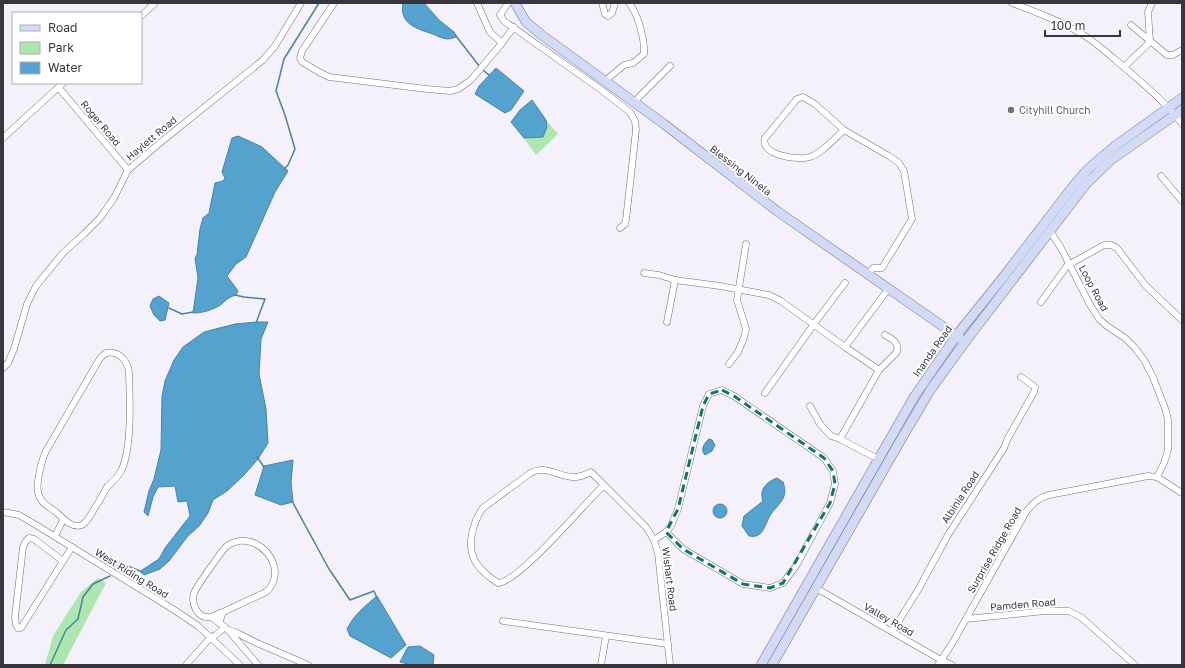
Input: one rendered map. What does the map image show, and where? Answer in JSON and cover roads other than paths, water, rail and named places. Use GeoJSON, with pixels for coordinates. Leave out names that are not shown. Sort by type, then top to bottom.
{"type":"FeatureCollection","features":[{"type":"Feature","properties":{"kind":"main road","name":"Blessing Ninela"},"geometry":{"type":"LineString","coordinates":[[515,3],[526,22],[543,36],[634,102],[778,211],[965,342]]}},
{"type":"Feature","properties":{"kind":"main road","name":"Inanda Road"},"geometry":{"type":"LineString","coordinates":[[772,665],[931,389],[1078,194],[1102,168],[1175,111],[1182,98]]}},
{"type":"Feature","properties":{"kind":"main road","name":"Inanda Road"},"geometry":{"type":"LineString","coordinates":[[761,665],[920,387],[956,336],[1074,185],[1088,170],[1115,146],[1175,111]]}},
{"type":"Feature","properties":{"kind":"main road"},"geometry":{"type":"LineString","coordinates":[[1001,280],[1005,279],[1016,267],[1021,269]]}},
{"type":"Feature","properties":{"kind":"main road"},"geometry":{"type":"LineString","coordinates":[[920,387],[931,389]]}},
{"type":"Feature","properties":{"kind":"street"},"geometry":{"type":"LineString","coordinates":[[142,15],[155,3]]}},
{"type":"Feature","properties":{"kind":"street","name":"Haylett Road"},"geometry":{"type":"LineString","coordinates":[[3,368],[8,363],[14,349],[27,304],[36,286],[63,253],[100,218],[114,198],[128,170],[263,60],[275,46],[300,3]]}},
{"type":"Feature","properties":{"kind":"street"},"geometry":{"type":"LineString","coordinates":[[334,3],[304,46],[300,58],[307,66],[329,76],[427,89],[450,91],[458,89],[482,67],[514,27]]}},
{"type":"Feature","properties":{"kind":"street"},"geometry":{"type":"LineString","coordinates":[[477,3],[490,32],[502,43]]}},
{"type":"Feature","properties":{"kind":"street"},"geometry":{"type":"LineString","coordinates":[[508,3],[500,15],[504,21],[600,89],[630,112],[633,117],[636,130],[626,220],[625,224],[620,228]]}},
{"type":"Feature","properties":{"kind":"street"},"geometry":{"type":"LineString","coordinates":[[602,3],[605,14],[608,16],[612,13],[615,3]]}},
{"type":"Feature","properties":{"kind":"street"},"geometry":{"type":"LineString","coordinates":[[605,81],[624,65],[633,63],[644,54],[640,28],[633,8],[629,3]]}},
{"type":"Feature","properties":{"kind":"street"},"geometry":{"type":"LineString","coordinates":[[1012,3],[1030,6],[1083,34],[1175,111],[1182,124]]}},
{"type":"Feature","properties":{"kind":"street"},"geometry":{"type":"LineString","coordinates":[[1124,67],[1150,42],[1148,12],[1152,3]]}},
{"type":"Feature","properties":{"kind":"street"},"geometry":{"type":"LineString","coordinates":[[1130,25],[1150,42],[1169,55],[1173,55],[1182,50]]}},
{"type":"Feature","properties":{"kind":"street"},"geometry":{"type":"LineString","coordinates":[[634,102],[670,66]]}},
{"type":"Feature","properties":{"kind":"street"},"geometry":{"type":"LineString","coordinates":[[3,138],[61,85]]}},
{"type":"Feature","properties":{"kind":"street","name":"Roger Road"},"geometry":{"type":"LineString","coordinates":[[61,85],[128,170]]}},
{"type":"Feature","properties":{"kind":"street"},"geometry":{"type":"LineString","coordinates":[[844,130],[817,154],[806,158],[794,158],[778,154],[764,145],[765,138],[792,104],[797,99],[803,97],[815,104],[844,130],[890,156],[898,163],[906,175],[911,221],[882,268],[873,268],[868,274]]}},
{"type":"Feature","properties":{"kind":"street"},"geometry":{"type":"LineString","coordinates":[[1161,176],[1182,201]]}},
{"type":"Feature","properties":{"kind":"street","name":"Loop Road"},"geometry":{"type":"LineString","coordinates":[[1050,232],[1061,248],[1099,319],[1125,338],[1135,348],[1144,360],[1152,378],[1166,411],[1168,420],[1168,450],[1166,459],[1157,477]]}},
{"type":"Feature","properties":{"kind":"street"},"geometry":{"type":"LineString","coordinates":[[730,364],[738,352],[746,329],[737,300],[746,244]]}},
{"type":"Feature","properties":{"kind":"street"},"geometry":{"type":"LineString","coordinates":[[1041,302],[1069,263],[1108,244],[1114,246],[1120,252],[1146,286],[1182,320]]}},
{"type":"Feature","properties":{"kind":"street"},"geometry":{"type":"LineString","coordinates":[[644,274],[659,275],[675,280],[770,295],[879,370]]}},
{"type":"Feature","properties":{"kind":"street"},"geometry":{"type":"LineString","coordinates":[[667,322],[675,280]]}},
{"type":"Feature","properties":{"kind":"street"},"geometry":{"type":"LineString","coordinates":[[765,393],[845,283]]}},
{"type":"Feature","properties":{"kind":"street"},"geometry":{"type":"LineString","coordinates":[[845,348],[889,288]]}},
{"type":"Feature","properties":{"kind":"street"},"geometry":{"type":"LineString","coordinates":[[840,439],[879,370],[894,356],[898,350],[895,341],[884,335]]}},
{"type":"Feature","properties":{"kind":"street"},"geometry":{"type":"LineString","coordinates":[[107,353],[114,353],[125,360],[129,368],[130,396],[128,438],[121,471],[106,489],[83,524],[76,526],[63,520],[56,512],[43,503],[38,493],[44,454],[101,357],[107,353]]}},
{"type":"Feature","properties":{"kind":"street","name":"Albinia Road"},"geometry":{"type":"LineString","coordinates":[[892,632],[948,535],[1004,448],[1034,392],[1034,387],[1021,377]]}},
{"type":"Feature","properties":{"kind":"street"},"geometry":{"type":"LineString","coordinates":[[654,540],[666,532],[671,526],[678,509],[703,406],[709,394],[722,390],[734,396],[824,458],[833,471],[835,484],[830,503],[796,566],[784,583],[770,588],[743,584],[683,549],[666,532]]}},
{"type":"Feature","properties":{"kind":"street"},"geometry":{"type":"LineString","coordinates":[[810,406],[820,424],[834,438],[840,439],[878,459]]}},
{"type":"Feature","properties":{"kind":"street","name":"Wishart Road"},"geometry":{"type":"LineString","coordinates":[[604,485],[545,547],[503,583],[498,583],[483,571],[473,556],[470,547],[473,526],[484,508],[533,471],[549,471],[571,477],[577,477],[591,472],[604,485],[646,527],[654,540],[657,549],[670,665]]}},
{"type":"Feature","properties":{"kind":"street","name":"Surprise Ridge Road"},"geometry":{"type":"LineString","coordinates":[[940,663],[966,620],[1026,512],[1035,501],[1040,497],[1140,477],[1157,477]]}},
{"type":"Feature","properties":{"kind":"street"},"geometry":{"type":"LineString","coordinates":[[1157,477],[1182,493]]}},
{"type":"Feature","properties":{"kind":"street","name":"West Riding Road"},"geometry":{"type":"LineString","coordinates":[[3,512],[23,518],[55,536],[176,611],[198,626],[240,665]]}},
{"type":"Feature","properties":{"kind":"street"},"geometry":{"type":"LineString","coordinates":[[55,536],[63,520]]}},
{"type":"Feature","properties":{"kind":"street"},"geometry":{"type":"LineString","coordinates":[[63,560],[34,539],[29,538],[26,541],[23,547],[15,617],[15,624],[17,628],[21,628],[72,547]]}},
{"type":"Feature","properties":{"kind":"street"},"geometry":{"type":"LineString","coordinates":[[211,617],[266,592],[272,586],[276,573],[272,561],[260,546],[253,542],[242,540],[228,546],[196,590],[192,600],[198,613],[211,617],[219,622],[258,665]]}},
{"type":"Feature","properties":{"kind":"street","name":"Valley Road"},"geometry":{"type":"LineString","coordinates":[[816,588],[892,632],[940,663],[952,665]]}},
{"type":"Feature","properties":{"kind":"street","name":"Pamden Road"},"geometry":{"type":"LineString","coordinates":[[966,620],[1045,611],[1068,611],[1082,618],[1135,665]]}},
{"type":"Feature","properties":{"kind":"street"},"geometry":{"type":"LineString","coordinates":[[219,622],[223,612]]}},
{"type":"Feature","properties":{"kind":"street"},"geometry":{"type":"LineString","coordinates":[[503,621],[668,644]]}},
{"type":"Feature","properties":{"kind":"street"},"geometry":{"type":"LineString","coordinates":[[186,665],[210,638],[226,629],[308,665]]}},
{"type":"Feature","properties":{"kind":"street"},"geometry":{"type":"LineString","coordinates":[[601,665],[606,636]]}},
{"type":"Feature","properties":{"kind":"water"},"geometry":{"type":"Polygon","coordinates":[[[403,3],[424,3],[439,20],[454,32],[457,37],[449,39],[444,38],[415,28],[404,16],[402,10],[403,3]]]}},
{"type":"Feature","properties":{"kind":"water"},"geometry":{"type":"Polygon","coordinates":[[[496,68],[524,91],[511,110],[505,113],[475,94],[479,86],[496,68]]]}},
{"type":"Feature","properties":{"kind":"water"},"geometry":{"type":"Polygon","coordinates":[[[532,100],[546,120],[547,127],[543,137],[524,138],[511,122],[520,110],[532,100]]]}},
{"type":"Feature","properties":{"kind":"water"},"geometry":{"type":"Polygon","coordinates":[[[238,136],[262,147],[288,171],[275,192],[246,257],[236,264],[227,276],[238,291],[236,295],[228,298],[213,309],[193,313],[198,278],[195,258],[197,255],[200,229],[203,218],[209,213],[215,183],[223,181],[225,178],[222,172],[232,138],[238,136]]]}},
{"type":"Feature","properties":{"kind":"water"},"geometry":{"type":"Polygon","coordinates":[[[159,296],[169,303],[165,320],[160,321],[154,315],[150,306],[153,299],[159,296]]]}},
{"type":"Feature","properties":{"kind":"water"},"geometry":{"type":"Polygon","coordinates":[[[268,322],[261,339],[259,374],[266,409],[268,443],[258,459],[243,476],[227,491],[213,500],[208,513],[200,525],[187,537],[169,561],[160,569],[144,575],[141,572],[142,570],[159,559],[165,548],[190,516],[187,501],[178,502],[175,486],[158,487],[153,497],[148,516],[144,512],[161,450],[162,396],[165,381],[174,360],[183,347],[204,332],[235,324],[268,322]]]}},
{"type":"Feature","properties":{"kind":"water"},"geometry":{"type":"Polygon","coordinates":[[[709,439],[712,440],[715,445],[712,451],[705,455],[703,447],[709,439]]]}},
{"type":"Feature","properties":{"kind":"water"},"geometry":{"type":"Polygon","coordinates":[[[293,460],[291,482],[293,502],[281,505],[255,495],[264,466],[293,460]]]}},
{"type":"Feature","properties":{"kind":"water"},"geometry":{"type":"Polygon","coordinates":[[[777,478],[783,482],[785,488],[784,496],[771,514],[761,533],[754,536],[749,536],[742,526],[744,516],[763,501],[762,493],[764,487],[777,478]]]}},
{"type":"Feature","properties":{"kind":"water"},"geometry":{"type":"Polygon","coordinates":[[[720,504],[725,506],[727,511],[725,516],[720,518],[715,516],[713,511],[715,506],[720,504]]]}},
{"type":"Feature","properties":{"kind":"water"},"geometry":{"type":"Polygon","coordinates":[[[377,596],[406,645],[391,658],[350,636],[347,629],[356,615],[377,596]]]}},
{"type":"Feature","properties":{"kind":"water"},"geometry":{"type":"Polygon","coordinates":[[[420,646],[434,655],[433,665],[412,665],[400,662],[408,647],[420,646]]]}},
{"type":"Feature","properties":{"kind":"waterway"},"geometry":{"type":"LineString","coordinates":[[284,169],[288,165],[295,149],[276,91],[284,59],[319,3]]}},
{"type":"Feature","properties":{"kind":"waterway"},"geometry":{"type":"LineString","coordinates":[[456,36],[480,67]]}},
{"type":"Feature","properties":{"kind":"waterway"},"geometry":{"type":"LineString","coordinates":[[483,70],[489,75]]}},
{"type":"Feature","properties":{"kind":"waterway"},"geometry":{"type":"LineString","coordinates":[[235,295],[265,299],[256,323]]}},
{"type":"Feature","properties":{"kind":"waterway"},"geometry":{"type":"LineString","coordinates":[[169,308],[182,314],[193,312]]}},
{"type":"Feature","properties":{"kind":"waterway"},"geometry":{"type":"LineString","coordinates":[[257,457],[264,467]]}},
{"type":"Feature","properties":{"kind":"waterway"},"geometry":{"type":"LineString","coordinates":[[292,501],[329,569],[350,600],[374,591],[377,598]]}},
{"type":"Feature","properties":{"kind":"waterway"},"geometry":{"type":"LineString","coordinates":[[113,570],[119,562],[142,572]]}},
{"type":"Feature","properties":{"kind":"waterway"},"geometry":{"type":"LineString","coordinates":[[50,665],[66,630],[78,619],[83,597],[93,584],[110,576]]}},
{"type":"Feature","properties":{"kind":"place","name":"Cityhill Church"},"geometry":{"type":"Point","coordinates":[1011,110]}}]}
